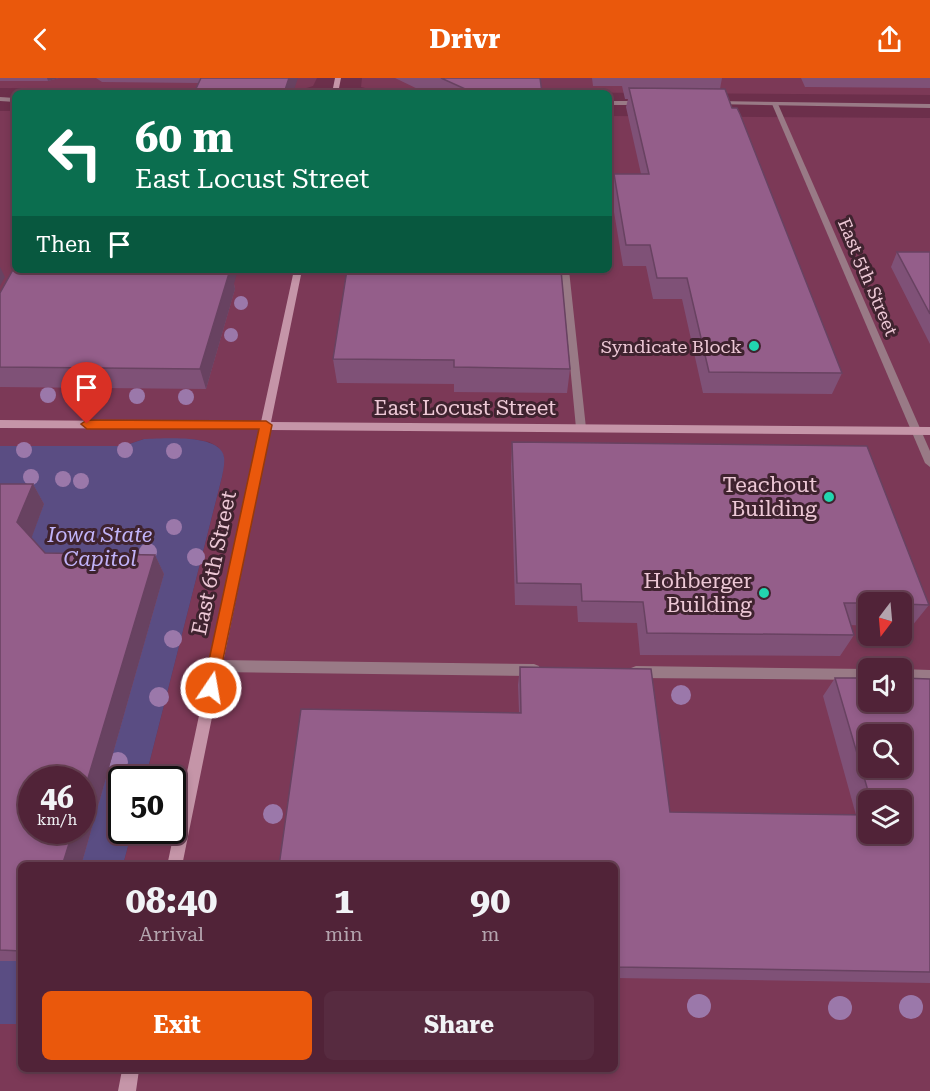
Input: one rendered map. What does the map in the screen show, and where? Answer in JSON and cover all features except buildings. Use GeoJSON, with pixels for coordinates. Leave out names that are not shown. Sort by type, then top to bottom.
{"type":"FeatureCollection","features":[{"type":"Feature","properties":{"kind":"main road","name":"East 6th Street"},"geometry":{"type":"LineString","coordinates":[[175,862],[297,273]]}},
{"type":"Feature","properties":{"kind":"main road","name":"East Locust Street"},"geometry":{"type":"LineString","coordinates":[[0,424],[930,431]]}},
{"type":"Feature","properties":{"kind":"main road"},"geometry":{"type":"LineString","coordinates":[[127,1091],[131,1072]]}},
{"type":"Feature","properties":{"kind":"street"},"geometry":{"type":"LineString","coordinates":[[612,103],[654,103]]}},
{"type":"Feature","properties":{"kind":"street"},"geometry":{"type":"LineString","coordinates":[[709,103],[930,105]]}},
{"type":"Feature","properties":{"kind":"street","name":"East 5th Street"},"geometry":{"type":"LineString","coordinates":[[775,104],[930,464]]}},
{"type":"Feature","properties":{"kind":"street"},"geometry":{"type":"LineString","coordinates":[[565,273],[581,428]]}},
{"type":"Feature","properties":{"kind":"street"},"geometry":{"type":"LineString","coordinates":[[215,666],[549,670]]}},
{"type":"Feature","properties":{"kind":"street"},"geometry":{"type":"LineString","coordinates":[[620,672],[858,675]]}},
{"type":"Feature","properties":{"kind":"street"},"geometry":{"type":"LineString","coordinates":[[912,675],[930,676]]}},
{"type":"Feature","properties":{"kind":"shaded area"},"geometry":{"type":"Polygon","coordinates":[[[0,78],[317,78],[313,86],[300,90],[0,88],[0,78]]]}},
{"type":"Feature","properties":{"kind":"shaded area"},"geometry":{"type":"Polygon","coordinates":[[[362,78],[930,78],[930,95],[612,93],[612,90],[373,90],[361,87],[362,78]]]}},
{"type":"Feature","properties":{"kind":"shaded area"},"geometry":{"type":"Polygon","coordinates":[[[0,111],[12,111],[12,273],[612,273],[612,116],[930,118],[930,1091],[0,1091],[0,1024],[18,1024],[18,1072],[618,1072],[618,862],[124,862],[129,844],[186,844],[186,766],[149,766],[222,477],[224,457],[218,447],[209,442],[192,439],[144,439],[123,446],[0,446],[0,111]]]}},
{"type":"Feature","properties":{"kind":"green space","name":"Iowa State Capitol"},"geometry":{"type":"Polygon","coordinates":[[[177,438],[212,444],[220,449],[224,457],[224,467],[149,766],[108,766],[108,844],[129,844],[124,862],[18,862],[18,1024],[0,1024],[0,446],[123,446],[144,439],[177,438]]]}},
{"type":"Feature","properties":{"kind":"place","name":"Syndicate Block"},"geometry":{"type":"Point","coordinates":[754,346]}},
{"type":"Feature","properties":{"kind":"place","name":"Teachout Building"},"geometry":{"type":"Point","coordinates":[829,497]}},
{"type":"Feature","properties":{"kind":"place","name":"Hohberger Building"},"geometry":{"type":"Point","coordinates":[764,593]}},
{"type":"Feature","properties":{"kind":"route"},"geometry":{"type":"LineString","coordinates":[[87,424],[266,425],[211,688]]}}]}
